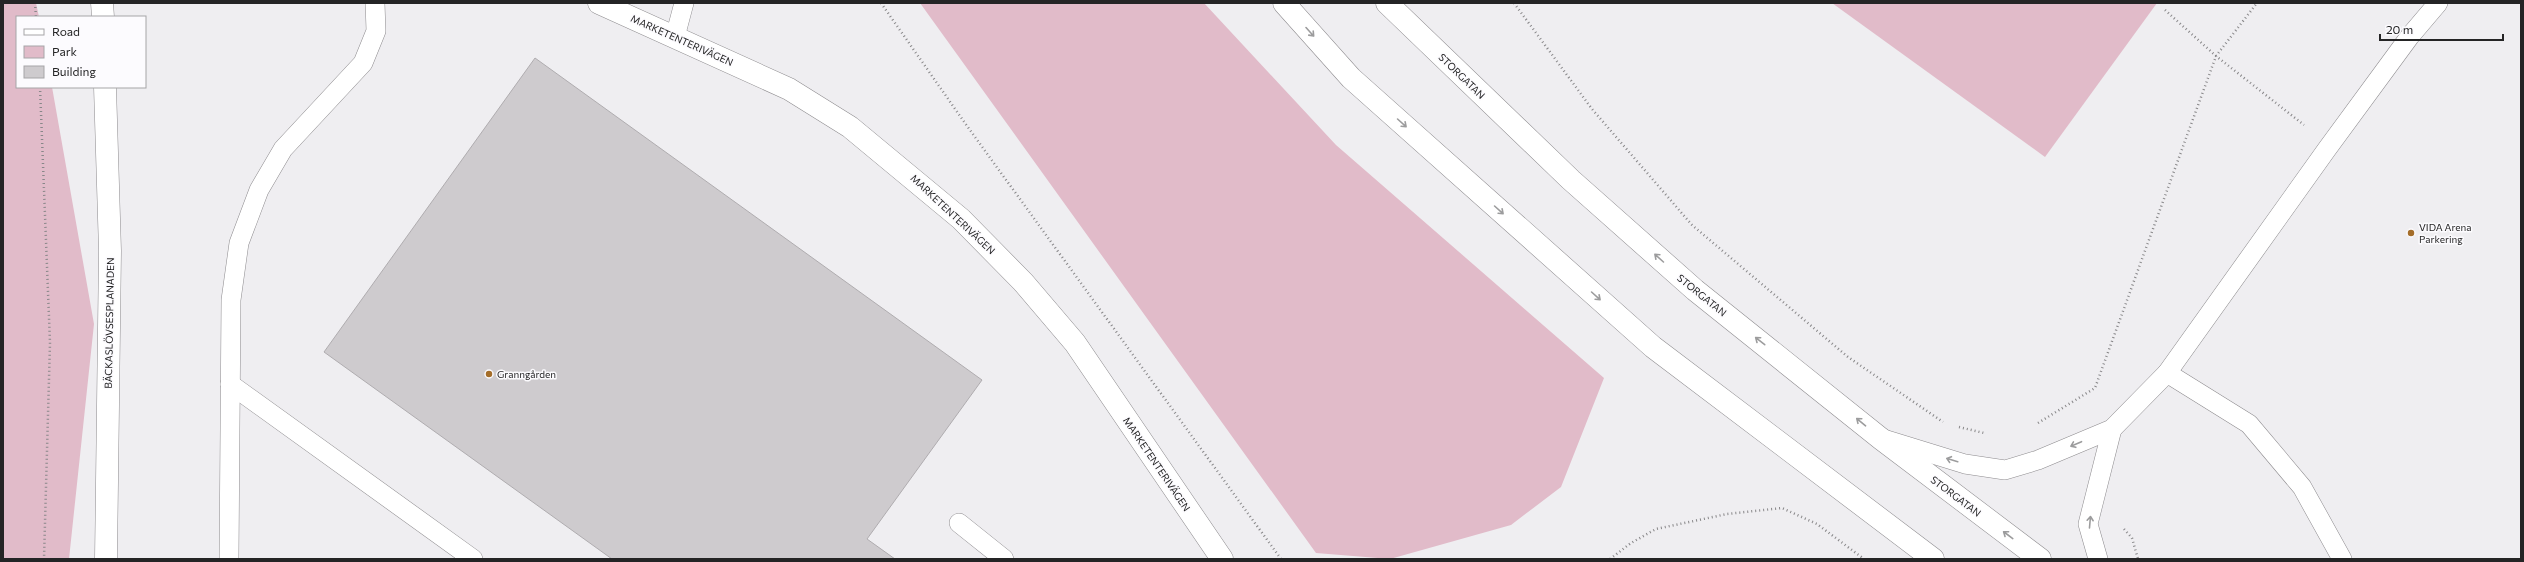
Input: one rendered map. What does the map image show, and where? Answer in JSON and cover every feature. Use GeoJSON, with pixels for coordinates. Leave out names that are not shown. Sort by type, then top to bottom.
{"type":"FeatureCollection","features":[{"type":"Feature","properties":{"kind":"main road"},"geometry":{"type":"LineString","coordinates":[[102,3],[103,16]]}},
{"type":"Feature","properties":{"kind":"main road","name":"MARKETENTERIVÄGEN"},"geometry":{"type":"LineString","coordinates":[[598,3],[789,89],[850,127],[961,219],[1023,282],[1075,343],[1222,559]]}},
{"type":"Feature","properties":{"kind":"main road"},"geometry":{"type":"LineString","coordinates":[[1284,3],[1351,78],[1653,347],[1933,559]]}},
{"type":"Feature","properties":{"kind":"main road","name":"STORGATAN"},"geometry":{"type":"LineString","coordinates":[[1387,3],[1571,180],[1689,285],[1880,438],[2040,559]]}},
{"type":"Feature","properties":{"kind":"main road","name":"BÄCKASLÖVSESPLANADEN"},"geometry":{"type":"LineString","coordinates":[[105,88],[110,251],[106,559]]}},
{"type":"Feature","properties":{"kind":"lane"},"geometry":{"type":"LineString","coordinates":[[229,559],[231,300],[239,243],[259,190],[283,149],[363,63],[376,31],[375,3]]}},
{"type":"Feature","properties":{"kind":"lane"},"geometry":{"type":"LineString","coordinates":[[675,37],[684,3]]}},
{"type":"Feature","properties":{"kind":"lane"},"geometry":{"type":"LineString","coordinates":[[1880,438],[1965,464],[2005,470],[2038,460],[2112,429],[2167,373],[2410,36],[2438,3]]}},
{"type":"Feature","properties":{"kind":"lane"},"geometry":{"type":"LineString","coordinates":[[2167,373],[2249,424],[2302,487],[2342,559]]}},
{"type":"Feature","properties":{"kind":"lane"},"geometry":{"type":"LineString","coordinates":[[230,384],[473,559]]}},
{"type":"Feature","properties":{"kind":"lane"},"geometry":{"type":"LineString","coordinates":[[2098,559],[2088,524],[2112,429]]}},
{"type":"Feature","properties":{"kind":"lane"},"geometry":{"type":"LineString","coordinates":[[959,524],[1004,559]]}},
{"type":"Feature","properties":{"kind":"path"},"geometry":{"type":"LineString","coordinates":[[35,3],[36,16]]}},
{"type":"Feature","properties":{"kind":"path"},"geometry":{"type":"LineString","coordinates":[[882,3],[967,126],[1281,559]]}},
{"type":"Feature","properties":{"kind":"path"},"geometry":{"type":"LineString","coordinates":[[1514,3],[1592,109],[1692,225],[1848,357],[1924,411],[1945,423]]}},
{"type":"Feature","properties":{"kind":"path"},"geometry":{"type":"LineString","coordinates":[[2031,428],[2095,388],[2216,56],[2257,3]]}},
{"type":"Feature","properties":{"kind":"path"},"geometry":{"type":"LineString","coordinates":[[2165,10],[2216,56],[2305,126]]}},
{"type":"Feature","properties":{"kind":"path"},"geometry":{"type":"LineString","coordinates":[[40,88],[50,343],[44,559]]}},
{"type":"Feature","properties":{"kind":"path"},"geometry":{"type":"LineString","coordinates":[[1952,425],[1990,434]]}},
{"type":"Feature","properties":{"kind":"path"},"geometry":{"type":"LineString","coordinates":[[2093,502],[2115,520],[2132,538],[2138,559]]}},
{"type":"Feature","properties":{"kind":"path"},"geometry":{"type":"LineString","coordinates":[[1610,559],[1631,543],[1656,529],[1727,514],[1782,508],[1817,524],[1864,559]]}},
{"type":"Feature","properties":{"kind":"green space"},"geometry":{"type":"Polygon","coordinates":[[[3,3],[36,3],[39,16],[16,16],[16,88],[52,88],[94,324],[69,559],[3,559],[3,3]]]}},
{"type":"Feature","properties":{"kind":"green space"},"geometry":{"type":"Polygon","coordinates":[[[920,3],[1204,3],[1336,145],[1604,378],[1561,487],[1511,525],[1390,559],[1316,553],[920,3]]]}},
{"type":"Feature","properties":{"kind":"green space"},"geometry":{"type":"Polygon","coordinates":[[[1832,3],[2157,3],[2045,157],[1832,3]]]}},
{"type":"Feature","properties":{"kind":"building"},"geometry":{"type":"Polygon","coordinates":[[[535,58],[982,380],[867,539],[895,559],[612,559],[324,352],[535,58]]]}},
{"type":"Feature","properties":{"kind":"place","name":"VIDA Arena Parkering"},"geometry":{"type":"Point","coordinates":[2411,233]}},
{"type":"Feature","properties":{"kind":"place","name":"Granngården"},"geometry":{"type":"Point","coordinates":[489,374]}}]}
